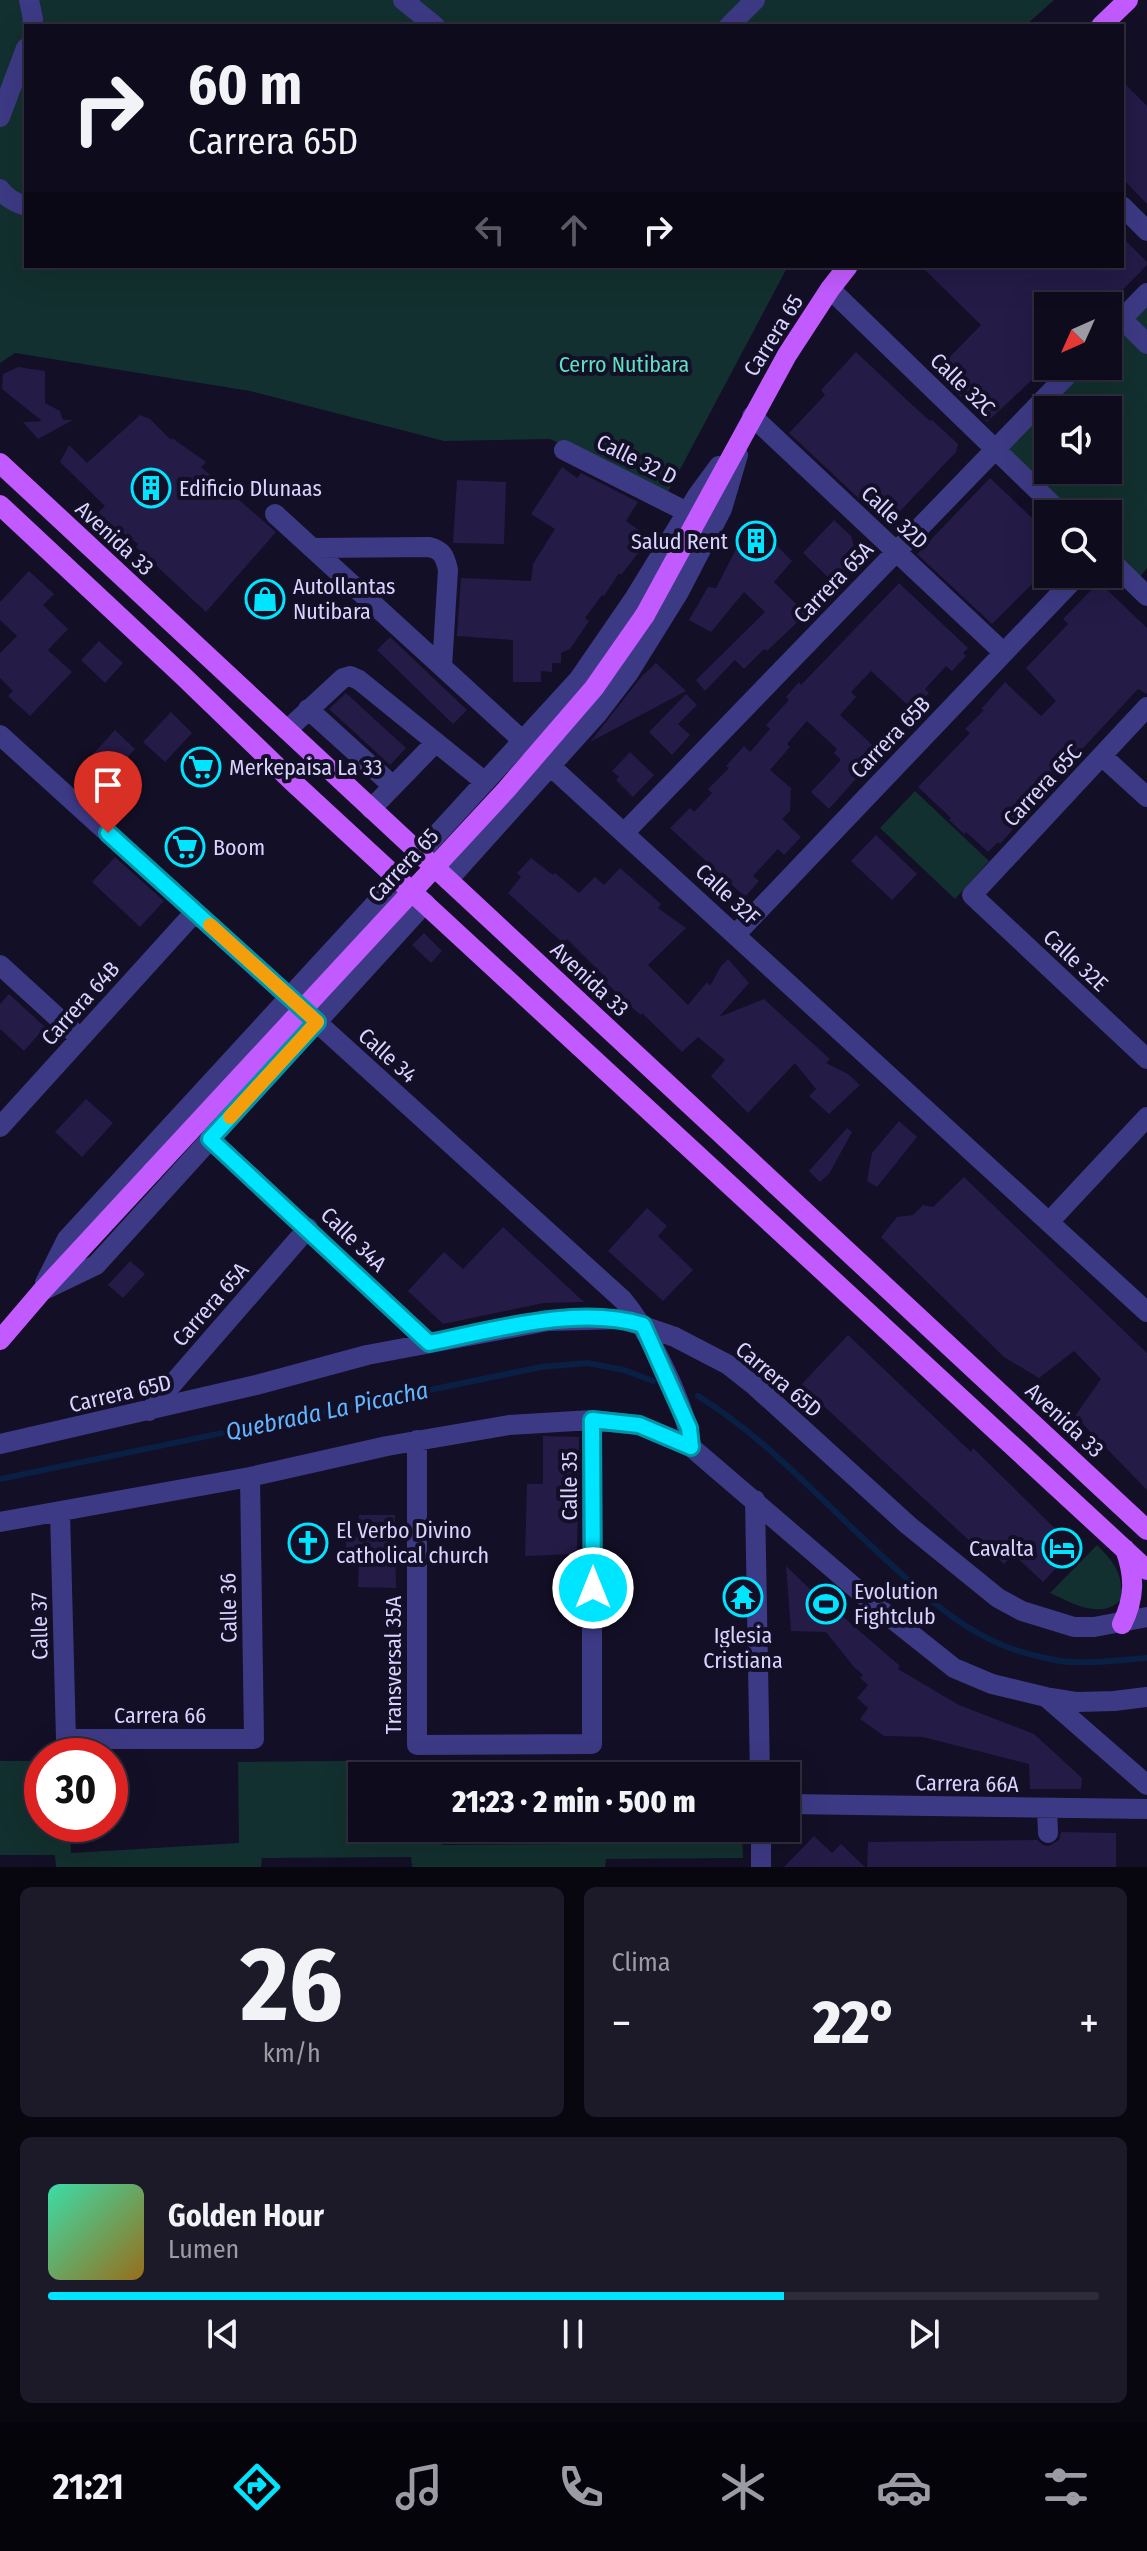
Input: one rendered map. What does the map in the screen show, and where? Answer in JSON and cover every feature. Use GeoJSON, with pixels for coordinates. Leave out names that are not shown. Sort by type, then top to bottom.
{"type":"FeatureCollection","features":[{"type":"Feature","properties":{"kind":"main road"},"geometry":{"type":"LineString","coordinates":[[1103,24],[1128,0]]}},
{"type":"Feature","properties":{"kind":"main road","name":"Carrera 65"},"geometry":{"type":"LineString","coordinates":[[0,1340],[506,790],[594,688],[645,615],[787,355],[846,268]]}},
{"type":"Feature","properties":{"kind":"main road","name":"Avenida 33"},"geometry":{"type":"LineString","coordinates":[[0,463],[1147,1530]]}},
{"type":"Feature","properties":{"kind":"main road"},"geometry":{"type":"LineString","coordinates":[[0,505],[398,879],[1147,1570]]}},
{"type":"Feature","properties":{"kind":"main road"},"geometry":{"type":"LineString","coordinates":[[1122,1624],[1133,1595],[1131,1564],[1125,1549]]}},
{"type":"Feature","properties":{"kind":"street"},"geometry":{"type":"LineString","coordinates":[[29,0],[32,24]]}},
{"type":"Feature","properties":{"kind":"street"},"geometry":{"type":"LineString","coordinates":[[403,0],[433,24]]}},
{"type":"Feature","properties":{"kind":"street"},"geometry":{"type":"LineString","coordinates":[[731,24],[755,0]]}},
{"type":"Feature","properties":{"kind":"street"},"geometry":{"type":"LineString","coordinates":[[0,117],[24,53]]}},
{"type":"Feature","properties":{"kind":"street"},"geometry":{"type":"LineString","coordinates":[[0,189],[17,204],[24,206]]}},
{"type":"Feature","properties":{"kind":"street"},"geometry":{"type":"LineString","coordinates":[[1124,208],[1147,231]]}},
{"type":"Feature","properties":{"kind":"street","name":"Calle 32C"},"geometry":{"type":"LineString","coordinates":[[830,289],[1048,500]]}},
{"type":"Feature","properties":{"kind":"street"},"geometry":{"type":"LineString","coordinates":[[1122,319],[1147,293]]}},
{"type":"Feature","properties":{"kind":"street"},"geometry":{"type":"LineString","coordinates":[[1122,330],[1147,344]]}},
{"type":"Feature","properties":{"kind":"street","name":"Carrera 65A"},"geometry":{"type":"LineString","coordinates":[[625,832],[1062,380]]}},
{"type":"Feature","properties":{"kind":"street","name":"Carrera 65"},"geometry":{"type":"LineString","coordinates":[[419,854],[579,679],[634,599],[697,496],[748,424]]}},
{"type":"Feature","properties":{"kind":"street","name":"Carrera 65"},"geometry":{"type":"LineString","coordinates":[[448,880],[598,713],[628,674],[679,592],[722,509],[748,424]]}},
{"type":"Feature","properties":{"kind":"street","name":"Calle 32D"},"geometry":{"type":"LineString","coordinates":[[748,424],[896,552],[1004,653]]}},
{"type":"Feature","properties":{"kind":"street","name":"Calle 32 D"},"geometry":{"type":"LineString","coordinates":[[564,450],[687,512]]}},
{"type":"Feature","properties":{"kind":"street","name":"Calle 32F"},"geometry":{"type":"LineString","coordinates":[[275,514],[1147,1312]]}},
{"type":"Feature","properties":{"kind":"street"},"geometry":{"type":"LineString","coordinates":[[312,548],[429,547],[439,550],[446,557],[448,570],[442,667]]}},
{"type":"Feature","properties":{"kind":"street"},"geometry":{"type":"LineString","coordinates":[[1122,569],[1144,587]]}},
{"type":"Feature","properties":{"kind":"street","name":"Carrera 65B"},"geometry":{"type":"LineString","coordinates":[[736,934],[1066,588]]}},
{"type":"Feature","properties":{"kind":"street"},"geometry":{"type":"LineString","coordinates":[[287,730],[343,678],[350,676],[359,680],[485,782]]}},
{"type":"Feature","properties":{"kind":"street","name":"Carrera 65C"},"geometry":{"type":"LineString","coordinates":[[972,895],[1147,707]]}},
{"type":"Feature","properties":{"kind":"street"},"geometry":{"type":"LineString","coordinates":[[308,709],[393,786]]}},
{"type":"Feature","properties":{"kind":"street","name":"Calle 34"},"geometry":{"type":"LineString","coordinates":[[0,735],[623,1300],[643,1325],[662,1366],[689,1428],[691,1447]]}},
{"type":"Feature","properties":{"kind":"street"},"geometry":{"type":"LineString","coordinates":[[371,809],[436,742]]}},
{"type":"Feature","properties":{"kind":"street"},"geometry":{"type":"LineString","coordinates":[[1102,756],[1147,797]]}},
{"type":"Feature","properties":{"kind":"street","name":"Carrera 65"},"geometry":{"type":"LineString","coordinates":[[42,1291],[67,1239],[398,879]]}},
{"type":"Feature","properties":{"kind":"street","name":"Calle 32E"},"geometry":{"type":"LineString","coordinates":[[972,895],[1147,1059]]}},
{"type":"Feature","properties":{"kind":"street","name":"Carrera 65"},"geometry":{"type":"LineString","coordinates":[[42,1291],[96,1265],[425,903]]}},
{"type":"Feature","properties":{"kind":"street","name":"Carrera 64B"},"geometry":{"type":"LineString","coordinates":[[0,1127],[195,912]]}},
{"type":"Feature","properties":{"kind":"street"},"geometry":{"type":"LineString","coordinates":[[0,965],[80,1038]]}},
{"type":"Feature","properties":{"kind":"street"},"geometry":{"type":"LineString","coordinates":[[1049,1222],[1147,1117]]}},
{"type":"Feature","properties":{"kind":"street","name":"Calle 34A"},"geometry":{"type":"LineString","coordinates":[[210,1139],[429,1343]]}},
{"type":"Feature","properties":{"kind":"street","name":"Carrera 65A"},"geometry":{"type":"LineString","coordinates":[[149,1411],[308,1228]]}},
{"type":"Feature","properties":{"kind":"street"},"geometry":{"type":"LineString","coordinates":[[602,1281],[605,1293],[602,1318]]}},
{"type":"Feature","properties":{"kind":"street","name":"Carrera 65D"},"geometry":{"type":"LineString","coordinates":[[0,1444],[149,1411],[367,1355],[548,1321],[622,1319],[675,1337],[727,1364],[908,1525],[998,1598],[1022,1611],[1074,1627],[1122,1624],[1147,1617]]}},
{"type":"Feature","properties":{"kind":"street"},"geometry":{"type":"LineString","coordinates":[[662,1366],[681,1353],[699,1349]]}},
{"type":"Feature","properties":{"kind":"street"},"geometry":{"type":"LineString","coordinates":[[0,1522],[250,1477],[417,1440],[509,1425],[592,1420],[639,1425],[691,1447],[881,1610],[954,1668],[992,1684],[1077,1702],[1147,1697]]}},
{"type":"Feature","properties":{"kind":"street","name":"Calle 35"},"geometry":{"type":"LineString","coordinates":[[417,1745],[592,1744],[592,1420]]}},
{"type":"Feature","properties":{"kind":"street","name":"Transversal 35A"},"geometry":{"type":"LineString","coordinates":[[417,1440],[417,1745]]}},
{"type":"Feature","properties":{"kind":"street","name":"Calle 36"},"geometry":{"type":"LineString","coordinates":[[250,1477],[254,1739]]}},
{"type":"Feature","properties":{"kind":"street"},"geometry":{"type":"LineString","coordinates":[[755,1500],[760,1762]]}},
{"type":"Feature","properties":{"kind":"street","name":"Calle 37"},"geometry":{"type":"LineString","coordinates":[[60,1511],[66,1738]]}},
{"type":"Feature","properties":{"kind":"street"},"geometry":{"type":"LineString","coordinates":[[1046,1697],[1147,1785]]}},
{"type":"Feature","properties":{"kind":"street","name":"Carrera 66"},"geometry":{"type":"LineString","coordinates":[[128,1739],[254,1739]]}},
{"type":"Feature","properties":{"kind":"street","name":"Carrera 66A"},"geometry":{"type":"LineString","coordinates":[[800,1804],[1147,1809]]}},
{"type":"Feature","properties":{"kind":"street"},"geometry":{"type":"LineString","coordinates":[[1047,1808],[1048,1833]]}},
{"type":"Feature","properties":{"kind":"street"},"geometry":{"type":"LineString","coordinates":[[761,1842],[761,1867]]}},
{"type":"Feature","properties":{"kind":"green space","name":"Cerro Nutibara"},"geometry":{"type":"Polygon","coordinates":[[[0,0],[1054,0],[1027,24],[24,24],[24,268],[787,268],[667,494],[550,439],[444,441],[250,391],[15,353],[0,363],[0,0]]]}},
{"type":"Feature","properties":{"kind":"green space"},"geometry":{"type":"Polygon","coordinates":[[[1147,301],[1147,568],[1140,577],[1122,560],[1122,500],[1060,500],[1043,484],[1122,484],[1122,396],[1057,396],[1073,380],[1122,380],[1122,327],[1147,301]]]}},
{"type":"Feature","properties":{"kind":"green space"},"geometry":{"type":"Polygon","coordinates":[[[1034,421],[1034,475],[1007,449],[1034,421]]]}},
{"type":"Feature","properties":{"kind":"green space"},"geometry":{"type":"Polygon","coordinates":[[[915,791],[989,861],[955,899],[880,828],[915,791]]]}},
{"type":"Feature","properties":{"kind":"green space"},"geometry":{"type":"Polygon","coordinates":[[[1097,1545],[1116,1570],[1121,1583],[1121,1600],[1113,1606],[1095,1609],[1050,1593],[1097,1545]]]}},
{"type":"Feature","properties":{"kind":"green space"},"geometry":{"type":"Polygon","coordinates":[[[441,1760],[348,1762],[348,1842],[442,1842],[442,1845],[742,1842],[743,1858],[606,1859],[605,1867],[412,1867],[411,1857],[262,1858],[261,1867],[56,1867],[55,1855],[0,1855],[0,1761],[24,1761],[24,1842],[71,1842],[71,1853],[239,1843],[238,1762],[441,1760]]]}},
{"type":"Feature","properties":{"kind":"building"},"geometry":{"type":"Polygon","coordinates":[[[1124,83],[1147,106],[1147,204],[1124,180],[1124,83]]]}},
{"type":"Feature","properties":{"kind":"building"},"geometry":{"type":"Polygon","coordinates":[[[1124,239],[1147,262],[1121,292],[1034,292],[1034,378],[987,422],[935,372],[981,325],[923,268],[1124,268],[1124,239]]]}},
{"type":"Feature","properties":{"kind":"building"},"geometry":{"type":"Polygon","coordinates":[[[856,352],[958,444],[956,452],[887,525],[789,433],[825,395],[821,390],[856,352]]]}},
{"type":"Feature","properties":{"kind":"building"},"geometry":{"type":"Polygon","coordinates":[[[18,367],[45,371],[45,403],[60,411],[63,420],[73,420],[38,439],[23,422],[42,421],[2,389],[3,374],[18,367]]]}},
{"type":"Feature","properties":{"kind":"building"},"geometry":{"type":"Polygon","coordinates":[[[140,415],[150,419],[171,440],[206,462],[201,467],[276,532],[206,612],[136,547],[138,544],[97,514],[105,506],[60,462],[69,445],[87,463],[140,415]]]}},
{"type":"Feature","properties":{"kind":"building"},"geometry":{"type":"Polygon","coordinates":[[[562,467],[577,478],[581,473],[638,502],[626,521],[650,538],[585,618],[589,621],[570,649],[561,653],[561,663],[552,663],[552,672],[541,671],[541,682],[513,682],[513,640],[457,636],[461,578],[531,581],[533,564],[555,529],[531,514],[562,467]]]}},
{"type":"Feature","properties":{"kind":"building"},"geometry":{"type":"Polygon","coordinates":[[[990,478],[1034,520],[1034,582],[992,624],[917,554],[990,478]]]}},
{"type":"Feature","properties":{"kind":"building"},"geometry":{"type":"Polygon","coordinates":[[[457,480],[506,482],[504,544],[453,543],[457,480]]]}},
{"type":"Feature","properties":{"kind":"building"},"geometry":{"type":"Polygon","coordinates":[[[751,520],[792,561],[774,582],[806,614],[744,669],[735,660],[705,691],[696,680],[765,612],[744,592],[711,632],[689,620],[708,587],[716,588],[751,520]]]}},
{"type":"Feature","properties":{"kind":"building"},"geometry":{"type":"Polygon","coordinates":[[[834,520],[851,536],[856,553],[851,565],[834,583],[803,553],[834,520]]]}},
{"type":"Feature","properties":{"kind":"building"},"geometry":{"type":"Polygon","coordinates":[[[29,571],[54,594],[43,605],[68,629],[48,650],[72,672],[30,716],[8,696],[13,691],[0,678],[0,653],[17,636],[0,620],[0,602],[29,571]]]}},
{"type":"Feature","properties":{"kind":"building"},"geometry":{"type":"Polygon","coordinates":[[[899,583],[968,648],[963,653],[966,656],[952,671],[946,666],[925,689],[929,693],[913,710],[871,671],[851,692],[856,697],[840,715],[880,752],[829,809],[811,792],[841,760],[834,753],[837,749],[807,721],[770,770],[791,788],[790,811],[782,819],[801,837],[784,855],[778,849],[753,876],[759,881],[745,897],[670,828],[690,808],[694,812],[712,793],[708,789],[729,768],[726,766],[744,746],[750,752],[770,729],[766,725],[789,700],[786,697],[799,682],[801,685],[899,583]]]}},
{"type":"Feature","properties":{"kind":"building"},"geometry":{"type":"Polygon","coordinates":[[[1093,588],[1105,588],[1147,628],[1147,694],[1138,689],[1020,816],[1023,818],[1000,844],[998,842],[988,852],[966,832],[964,834],[918,787],[970,733],[965,729],[1005,682],[1041,716],[1056,701],[1026,668],[1068,624],[1063,619],[1093,588]]]}},
{"type":"Feature","properties":{"kind":"building"},"geometry":{"type":"Polygon","coordinates":[[[390,637],[467,710],[453,724],[377,650],[390,637]]]}},
{"type":"Feature","properties":{"kind":"building"},"geometry":{"type":"Polygon","coordinates":[[[99,641],[123,663],[105,683],[81,660],[99,641]]]}},
{"type":"Feature","properties":{"kind":"building"},"geometry":{"type":"Polygon","coordinates":[[[656,663],[686,691],[590,742],[642,676],[656,663]]]}},
{"type":"Feature","properties":{"kind":"building"},"geometry":{"type":"Polygon","coordinates":[[[346,693],[406,748],[390,765],[329,709],[346,693]]]}},
{"type":"Feature","properties":{"kind":"building"},"geometry":{"type":"Polygon","coordinates":[[[686,694],[697,705],[678,724],[690,735],[672,755],[649,732],[686,694]]]}},
{"type":"Feature","properties":{"kind":"building"},"geometry":{"type":"Polygon","coordinates":[[[171,712],[192,733],[165,762],[143,742],[171,712]]]}},
{"type":"Feature","properties":{"kind":"building"},"geometry":{"type":"Polygon","coordinates":[[[115,730],[135,749],[104,782],[84,764],[115,730]]]}},
{"type":"Feature","properties":{"kind":"building"},"geometry":{"type":"Polygon","coordinates":[[[630,752],[654,775],[633,797],[616,780],[619,777],[612,771],[630,752]]]}},
{"type":"Feature","properties":{"kind":"building"},"geometry":{"type":"Polygon","coordinates":[[[876,835],[917,874],[892,900],[851,861],[876,835]]]}},
{"type":"Feature","properties":{"kind":"building"},"geometry":{"type":"Polygon","coordinates":[[[115,857],[164,901],[140,927],[92,882],[115,857]]]}},
{"type":"Feature","properties":{"kind":"building"},"geometry":{"type":"Polygon","coordinates":[[[531,858],[579,893],[595,877],[604,885],[620,868],[661,904],[658,908],[686,928],[648,965],[688,1005],[707,982],[710,986],[728,959],[749,983],[719,1017],[764,999],[830,1059],[826,1063],[848,1074],[860,1085],[829,1114],[809,1096],[816,1089],[795,1063],[748,1113],[711,1076],[725,1060],[698,1037],[682,1052],[642,1013],[625,1002],[567,939],[563,943],[508,893],[521,877],[517,873],[531,858]]]}},
{"type":"Feature","properties":{"kind":"building"},"geometry":{"type":"Polygon","coordinates":[[[424,933],[442,951],[431,963],[412,945],[424,933]]]}},
{"type":"Feature","properties":{"kind":"building"},"geometry":{"type":"Polygon","coordinates":[[[9,994],[45,1027],[24,1051],[0,1029],[0,1004],[9,994]]]}},
{"type":"Feature","properties":{"kind":"building"},"geometry":{"type":"Polygon","coordinates":[[[86,1099],[113,1123],[82,1157],[55,1132],[86,1099]]]}},
{"type":"Feature","properties":{"kind":"building"},"geometry":{"type":"Polygon","coordinates":[[[899,1121],[917,1137],[877,1187],[867,1181],[872,1153],[899,1121]]]}},
{"type":"Feature","properties":{"kind":"building"},"geometry":{"type":"Polygon","coordinates":[[[847,1128],[852,1132],[829,1174],[820,1182],[809,1171],[847,1128]]]}},
{"type":"Feature","properties":{"kind":"building"},"geometry":{"type":"Polygon","coordinates":[[[964,1177],[1147,1353],[1147,1490],[1075,1416],[1101,1379],[1074,1351],[1039,1378],[1004,1357],[881,1237],[897,1217],[913,1215],[923,1205],[933,1207],[964,1177]]]}},
{"type":"Feature","properties":{"kind":"building"},"geometry":{"type":"Polygon","coordinates":[[[647,1208],[667,1226],[658,1236],[693,1270],[663,1301],[608,1251],[647,1208]]]}},
{"type":"Feature","properties":{"kind":"building"},"geometry":{"type":"Polygon","coordinates":[[[503,1227],[584,1302],[544,1303],[443,1324],[408,1291],[444,1252],[463,1269],[503,1227]]]}},
{"type":"Feature","properties":{"kind":"building"},"geometry":{"type":"Polygon","coordinates":[[[130,1261],[145,1274],[123,1298],[108,1285],[130,1261]]]}},
{"type":"Feature","properties":{"kind":"building"},"geometry":{"type":"Polygon","coordinates":[[[848,1335],[971,1452],[973,1448],[1075,1548],[1043,1582],[1013,1554],[1004,1564],[978,1539],[973,1544],[801,1385],[848,1335]]]}},
{"type":"Feature","properties":{"kind":"building"},"geometry":{"type":"Polygon","coordinates":[[[543,1436],[579,1437],[577,1554],[525,1556],[527,1484],[543,1484],[543,1436]]]}},
{"type":"Feature","properties":{"kind":"building"},"geometry":{"type":"Polygon","coordinates":[[[359,1515],[395,1515],[396,1588],[358,1587],[359,1562],[346,1562],[346,1537],[358,1537],[359,1515]]]}},
{"type":"Feature","properties":{"kind":"building"},"geometry":{"type":"Polygon","coordinates":[[[786,1566],[839,1617],[841,1615],[900,1666],[898,1669],[959,1705],[1034,1734],[1082,1778],[1081,1789],[1030,1789],[1029,1764],[923,1737],[884,1736],[860,1719],[868,1708],[857,1698],[868,1685],[860,1678],[863,1675],[826,1632],[791,1631],[786,1566]]]}},
{"type":"Feature","properties":{"kind":"building"},"geometry":{"type":"Polygon","coordinates":[[[1061,1832],[1116,1833],[1116,1867],[867,1867],[868,1842],[1037,1840],[1049,1846],[1059,1840],[1061,1832]]]}},
{"type":"Feature","properties":{"kind":"building"},"geometry":{"type":"Polygon","coordinates":[[[814,1836],[832,1853],[841,1844],[865,1867],[784,1867],[814,1836]]]}},
{"type":"Feature","properties":{"kind":"waterway","name":"Quebrada La Picacha"},"geometry":{"type":"LineString","coordinates":[[0,1479],[541,1367],[587,1363],[624,1370],[653,1381]]}},
{"type":"Feature","properties":{"kind":"waterway","name":"Quebrada La Picacha"},"geometry":{"type":"LineString","coordinates":[[698,1396],[751,1434],[924,1594],[976,1632],[1012,1648],[1060,1661],[1147,1658]]}},
{"type":"Feature","properties":{"kind":"slow traffic"},"geometry":{"type":"LineString","coordinates":[[210,925],[317,1022],[230,1117]]}},
{"type":"Feature","properties":{"kind":"place","name":"Edificio Dlunaas"},"geometry":{"type":"Point","coordinates":[151,488]}},
{"type":"Feature","properties":{"kind":"place","name":"Salud Rent"},"geometry":{"type":"Point","coordinates":[756,541]}},
{"type":"Feature","properties":{"kind":"place","name":"Autollantas Nutibara"},"geometry":{"type":"Point","coordinates":[265,599]}},
{"type":"Feature","properties":{"kind":"place","name":"Merkepaisa La 33"},"geometry":{"type":"Point","coordinates":[201,767]}},
{"type":"Feature","properties":{"kind":"place","name":"Boom"},"geometry":{"type":"Point","coordinates":[185,847]}},
{"type":"Feature","properties":{"kind":"place","name":"El Verbo Divino catholical church"},"geometry":{"type":"Point","coordinates":[308,1543]}},
{"type":"Feature","properties":{"kind":"place","name":"Cavalta"},"geometry":{"type":"Point","coordinates":[1062,1548]}},
{"type":"Feature","properties":{"kind":"place","name":"Iglesia Cristiana"},"geometry":{"type":"Point","coordinates":[743,1597]}},
{"type":"Feature","properties":{"kind":"place","name":"Evolution Fightclub"},"geometry":{"type":"Point","coordinates":[826,1604]}},
{"type":"Feature","properties":{"kind":"route"},"geometry":{"type":"LineString","coordinates":[[108,833],[317,1022],[210,1139],[429,1343],[548,1321],[602,1318],[643,1325],[689,1428],[691,1447],[639,1425],[592,1420],[593,1588]]}}]}
